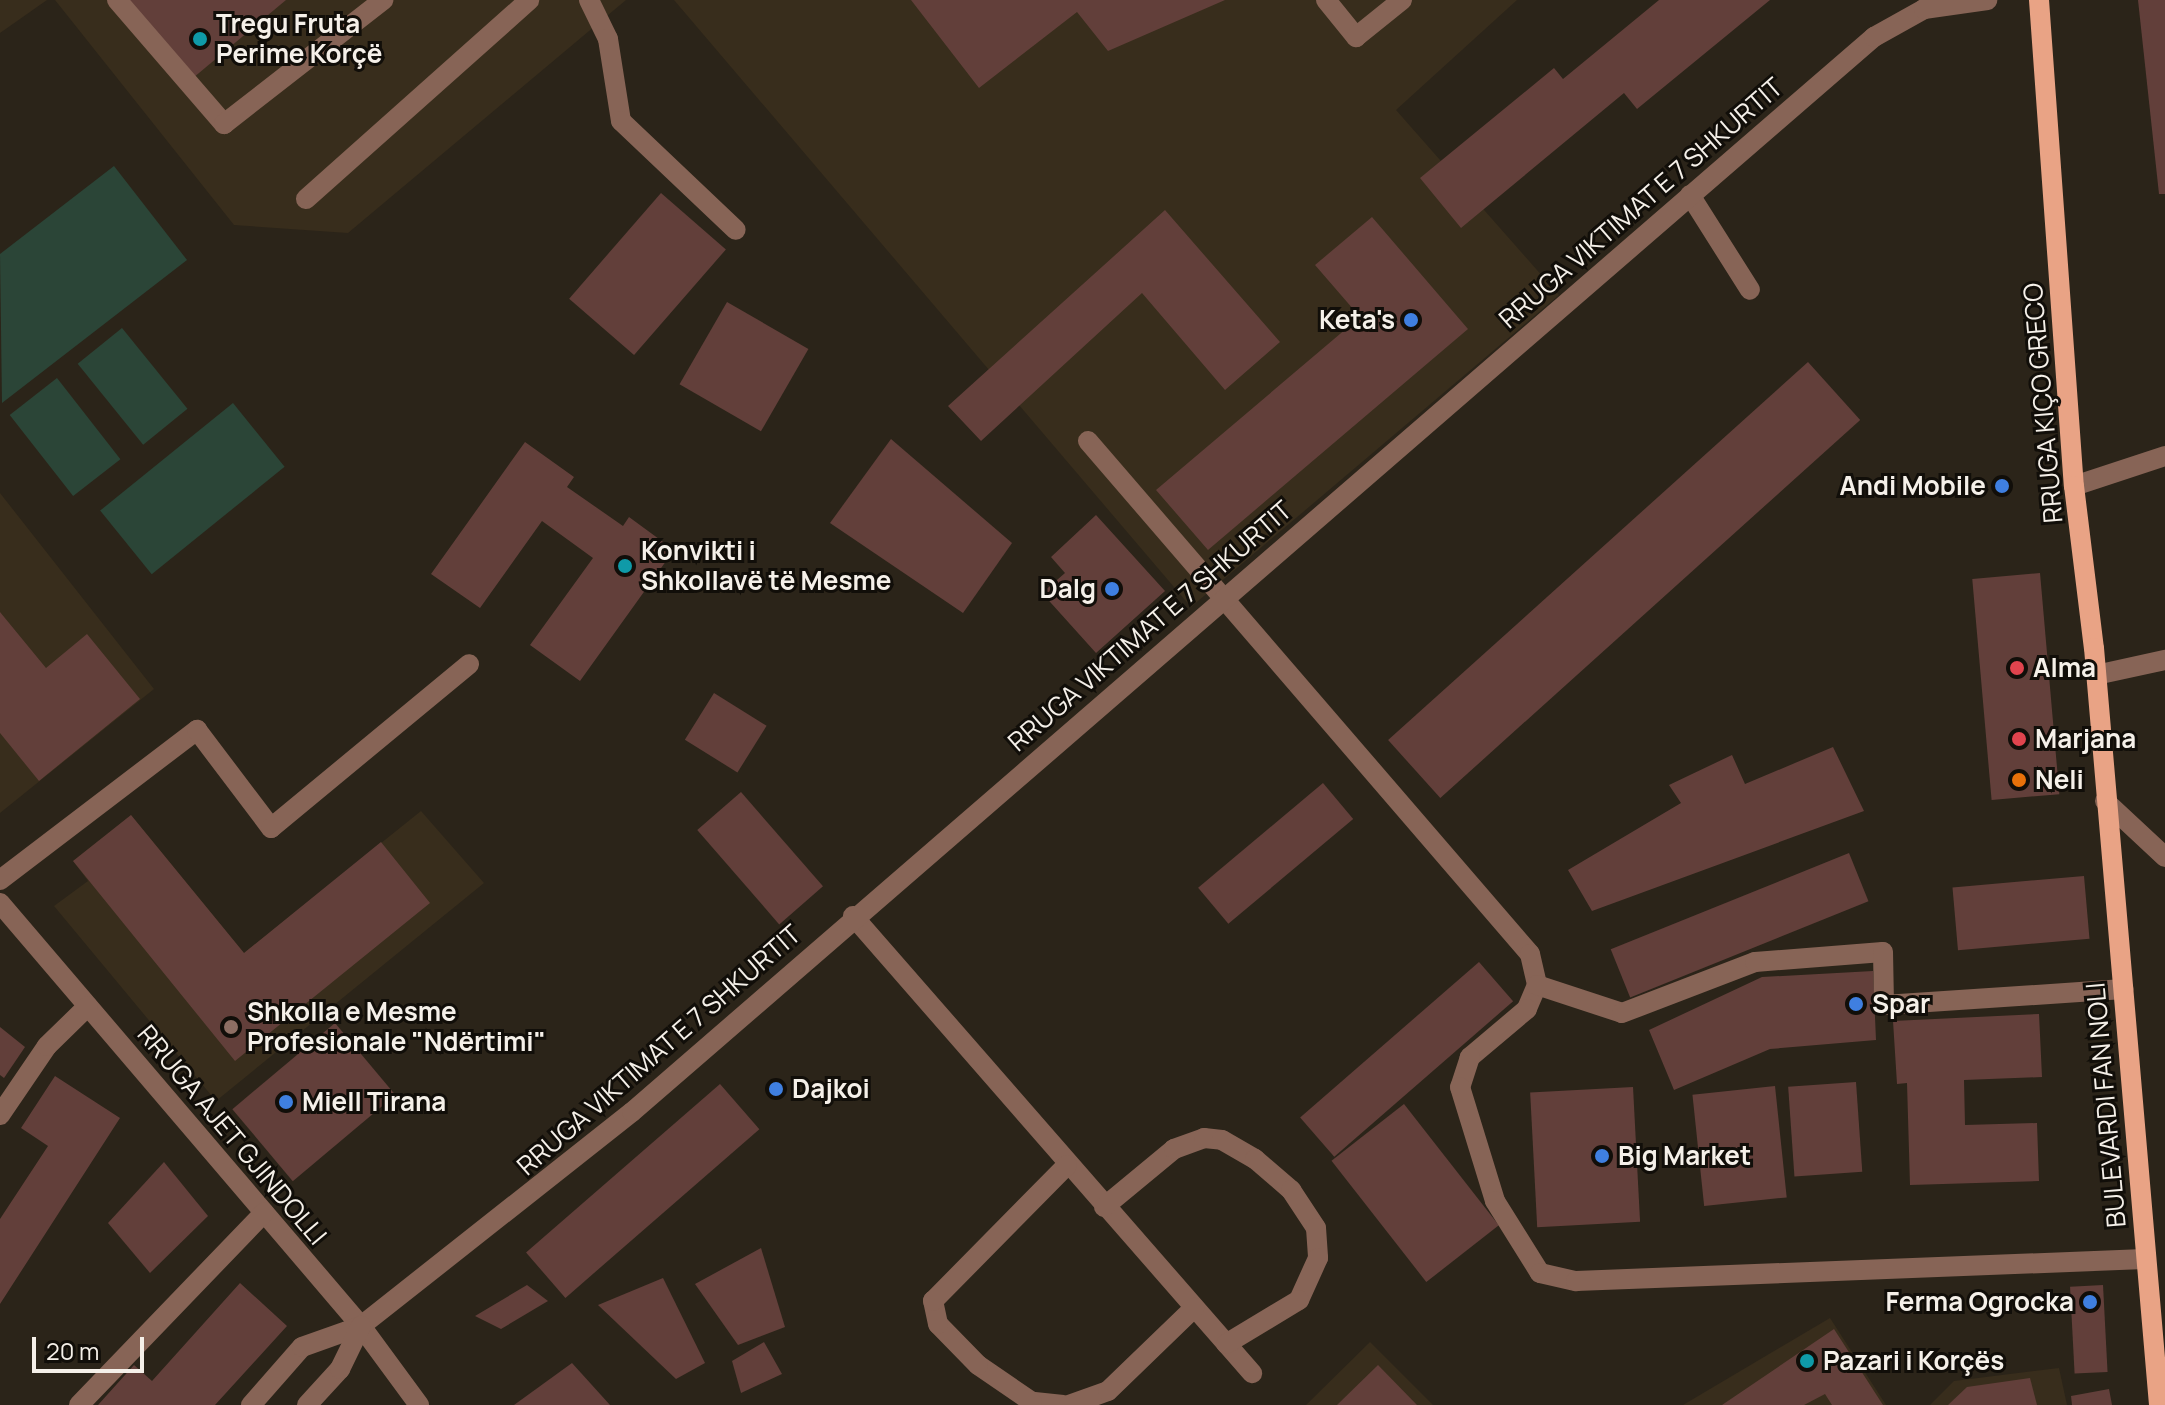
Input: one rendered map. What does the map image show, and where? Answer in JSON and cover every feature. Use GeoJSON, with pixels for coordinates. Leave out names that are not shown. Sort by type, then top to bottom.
{"type":"FeatureCollection","features":[{"type":"Feature","properties":{"kind":"main road","name":"RRUGA KIÇO GRECO"},"geometry":{"type":"LineString","coordinates":[[2039,0],[2074,486],[2096,675],[2105,801]]}},
{"type":"Feature","properties":{"kind":"main road","name":"BULEVARDI FAN NOLI"},"geometry":{"type":"LineString","coordinates":[[2105,801],[2159,1405]]}},
{"type":"Feature","properties":{"kind":"street"},"geometry":{"type":"LineString","coordinates":[[117,0],[224,124],[383,0]]}},
{"type":"Feature","properties":{"kind":"street"},"geometry":{"type":"LineString","coordinates":[[306,199],[529,0]]}},
{"type":"Feature","properties":{"kind":"street"},"geometry":{"type":"LineString","coordinates":[[589,0],[608,39],[621,121],[736,230]]}},
{"type":"Feature","properties":{"kind":"street"},"geometry":{"type":"LineString","coordinates":[[1326,0],[1356,37],[1402,0]]}},
{"type":"Feature","properties":{"kind":"street","name":"RRUGA VIKTIMAT E 7 SHKURTIT"},"geometry":{"type":"LineString","coordinates":[[251,1405],[302,1347],[361,1326],[632,1112],[853,916],[1883,31],[1924,9],[1987,0]]}},
{"type":"Feature","properties":{"kind":"street"},"geometry":{"type":"LineString","coordinates":[[1690,195],[1750,290]]}},
{"type":"Feature","properties":{"kind":"street"},"geometry":{"type":"LineString","coordinates":[[1088,441],[1530,954],[1537,985],[1527,1009],[1470,1057],[1460,1087],[1495,1201],[1540,1273],[1576,1281],[2145,1259]]}},
{"type":"Feature","properties":{"kind":"street"},"geometry":{"type":"LineString","coordinates":[[2074,486],[2165,456]]}},
{"type":"Feature","properties":{"kind":"street"},"geometry":{"type":"LineString","coordinates":[[2096,675],[2165,660]]}},
{"type":"Feature","properties":{"kind":"street"},"geometry":{"type":"LineString","coordinates":[[0,880],[197,730],[271,828],[469,664]]}},
{"type":"Feature","properties":{"kind":"street"},"geometry":{"type":"LineString","coordinates":[[2105,801],[2165,857]]}},
{"type":"Feature","properties":{"kind":"street","name":"RRUGA AJET GJINDOLLI"},"geometry":{"type":"LineString","coordinates":[[0,903],[361,1326],[419,1405]]}},
{"type":"Feature","properties":{"kind":"street"},"geometry":{"type":"LineString","coordinates":[[853,916],[1067,1165],[1252,1373]]}},
{"type":"Feature","properties":{"kind":"street"},"geometry":{"type":"LineString","coordinates":[[1537,985],[1622,1013],[1755,962],[1883,952],[1884,1005],[2123,989]]}},
{"type":"Feature","properties":{"kind":"street"},"geometry":{"type":"LineString","coordinates":[[0,1115],[47,1046],[88,1006]]}},
{"type":"Feature","properties":{"kind":"street"},"geometry":{"type":"LineString","coordinates":[[1104,1207],[1174,1149],[1204,1138],[1222,1140],[1255,1159],[1291,1190],[1316,1228],[1318,1258],[1299,1300],[1226,1344]]}},
{"type":"Feature","properties":{"kind":"street"},"geometry":{"type":"LineString","coordinates":[[1067,1165],[933,1301],[938,1324],[978,1365],[1032,1402],[1066,1405],[1108,1391],[1194,1308]]}},
{"type":"Feature","properties":{"kind":"street"},"geometry":{"type":"LineString","coordinates":[[79,1405],[264,1213]]}},
{"type":"Feature","properties":{"kind":"street","name":"RRUGA VIKTIMAT E 7 SHKURTIT"},"geometry":{"type":"LineString","coordinates":[[307,1405],[340,1369],[361,1326]]}},
{"type":"Feature","properties":{"kind":"shaded area"},"geometry":{"type":"Polygon","coordinates":[[[0,0],[47,0],[0,33],[0,0]]]}},
{"type":"Feature","properties":{"kind":"shaded area"},"geometry":{"type":"Polygon","coordinates":[[[55,0],[626,0],[348,233],[234,225],[55,0]]]}},
{"type":"Feature","properties":{"kind":"shaded area"},"geometry":{"type":"Polygon","coordinates":[[[674,0],[1517,0],[1396,110],[1559,295],[1191,607],[674,0]]]}},
{"type":"Feature","properties":{"kind":"shaded area"},"geometry":{"type":"Polygon","coordinates":[[[0,493],[154,689],[0,813],[0,493]]]}},
{"type":"Feature","properties":{"kind":"shaded area","name":"Shkolla e Mesme Profesionale \"Ndërtimi\""},"geometry":{"type":"Polygon","coordinates":[[[421,811],[484,883],[216,1101],[54,906],[88,881],[73,861],[131,815],[244,953],[421,811]]]}},
{"type":"Feature","properties":{"kind":"shaded area","name":"Pazari i Korçës"},"geometry":{"type":"Polygon","coordinates":[[[1830,1318],[1886,1405],[1683,1405],[1830,1318]]]}},
{"type":"Feature","properties":{"kind":"shaded area"},"geometry":{"type":"Polygon","coordinates":[[[1370,1342],[1433,1405],[1306,1405],[1370,1342]]]}},
{"type":"Feature","properties":{"kind":"shaded area","name":"Pazari i Korçës"},"geometry":{"type":"Polygon","coordinates":[[[2059,1368],[2067,1405],[1930,1405],[1954,1381],[2059,1368]]]}},
{"type":"Feature","properties":{"kind":"green space"},"geometry":{"type":"Polygon","coordinates":[[[114,166],[187,260],[2,403],[0,254],[114,166]]]}},
{"type":"Feature","properties":{"kind":"green space"},"geometry":{"type":"Polygon","coordinates":[[[122,328],[187,409],[143,445],[78,364],[122,328]]]}},
{"type":"Feature","properties":{"kind":"green space"},"geometry":{"type":"Polygon","coordinates":[[[57,378],[120,459],[73,496],[10,415],[57,378]]]}},
{"type":"Feature","properties":{"kind":"green space"},"geometry":{"type":"Polygon","coordinates":[[[233,403],[285,467],[152,574],[100,511],[233,403]]]}},
{"type":"Feature","properties":{"kind":"building","name":"Tregu Fruta Perime Korçë"},"geometry":{"type":"Polygon","coordinates":[[[128,0],[286,0],[193,78],[128,0]]]}},
{"type":"Feature","properties":{"kind":"building"},"geometry":{"type":"Polygon","coordinates":[[[911,0],[1225,0],[1108,51],[1077,12],[979,88],[911,0]]]}},
{"type":"Feature","properties":{"kind":"building"},"geometry":{"type":"Polygon","coordinates":[[[1659,0],[1770,0],[1637,109],[1624,93],[1461,228],[1420,178],[1554,68],[1563,79],[1659,0]]]}},
{"type":"Feature","properties":{"kind":"building"},"geometry":{"type":"Polygon","coordinates":[[[2138,0],[2165,0],[2165,194],[2159,194],[2138,0]]]}},
{"type":"Feature","properties":{"kind":"building"},"geometry":{"type":"Polygon","coordinates":[[[661,193],[726,249],[634,355],[569,299],[661,193]]]}},
{"type":"Feature","properties":{"kind":"building"},"geometry":{"type":"Polygon","coordinates":[[[1165,210],[1280,342],[1225,390],[1142,293],[981,441],[948,406],[1165,210]]]}},
{"type":"Feature","properties":{"kind":"building"},"geometry":{"type":"Polygon","coordinates":[[[1372,217],[1468,329],[1208,550],[1156,490],[1360,317],[1315,265],[1372,217]]]}},
{"type":"Feature","properties":{"kind":"building"},"geometry":{"type":"Polygon","coordinates":[[[727,302],[808,349],[761,431],[680,384],[727,302]]]}},
{"type":"Feature","properties":{"kind":"building"},"geometry":{"type":"Polygon","coordinates":[[[1808,362],[1860,420],[1440,798],[1388,740],[1808,362]]]}},
{"type":"Feature","properties":{"kind":"building"},"geometry":{"type":"Polygon","coordinates":[[[891,439],[1012,543],[963,613],[830,523],[891,439]]]}},
{"type":"Feature","properties":{"kind":"building","name":"Konvikti i Shkollavë të Mesme"},"geometry":{"type":"Polygon","coordinates":[[[525,442],[574,477],[567,487],[623,526],[629,517],[674,550],[580,681],[530,645],[593,558],[542,521],[480,608],[431,574],[525,442]]]}},
{"type":"Feature","properties":{"kind":"building"},"geometry":{"type":"Polygon","coordinates":[[[1096,515],[1165,591],[1096,653],[1042,593],[1065,573],[1051,557],[1096,515]]]}},
{"type":"Feature","properties":{"kind":"building"},"geometry":{"type":"Polygon","coordinates":[[[2040,573],[2059,794],[1992,800],[1972,579],[2040,573]]]}},
{"type":"Feature","properties":{"kind":"building"},"geometry":{"type":"Polygon","coordinates":[[[0,612],[46,668],[87,634],[140,699],[39,781],[0,733],[0,612]]]}},
{"type":"Feature","properties":{"kind":"building"},"geometry":{"type":"Polygon","coordinates":[[[714,693],[767,726],[737,772],[685,740],[714,693]]]}},
{"type":"Feature","properties":{"kind":"building"},"geometry":{"type":"Polygon","coordinates":[[[1833,747],[1864,811],[1592,911],[1568,870],[1681,803],[1669,785],[1732,755],[1745,784],[1833,747]]]}},
{"type":"Feature","properties":{"kind":"building"},"geometry":{"type":"Polygon","coordinates":[[[1323,783],[1353,819],[1228,924],[1198,888],[1323,783]]]}},
{"type":"Feature","properties":{"kind":"building"},"geometry":{"type":"Polygon","coordinates":[[[741,792],[823,886],[779,924],[697,830],[741,792]]]}},
{"type":"Feature","properties":{"kind":"building","name":"Shkolla e Mesme Profesionale \"Ndërtimi\""},"geometry":{"type":"Polygon","coordinates":[[[131,815],[244,953],[381,842],[430,903],[235,1061],[73,861],[131,815]]]}},
{"type":"Feature","properties":{"kind":"building"},"geometry":{"type":"Polygon","coordinates":[[[1849,853],[1868,901],[1630,997],[1611,949],[1849,853]]]}},
{"type":"Feature","properties":{"kind":"building"},"geometry":{"type":"Polygon","coordinates":[[[2084,876],[2089,939],[1958,950],[1953,888],[2084,876]]]}},
{"type":"Feature","properties":{"kind":"building"},"geometry":{"type":"Polygon","coordinates":[[[1479,962],[1513,1001],[1334,1157],[1300,1117],[1479,962]]]}},
{"type":"Feature","properties":{"kind":"building"},"geometry":{"type":"Polygon","coordinates":[[[1873,971],[1876,1040],[1770,1049],[1674,1090],[1649,1030],[1762,977],[1873,971]]]}},
{"type":"Feature","properties":{"kind":"building"},"geometry":{"type":"Polygon","coordinates":[[[2039,1014],[2042,1077],[1964,1080],[1965,1125],[2037,1123],[2039,1181],[1910,1185],[1907,1083],[1897,1084],[1893,1021],[2039,1014]]]}},
{"type":"Feature","properties":{"kind":"building"},"geometry":{"type":"Polygon","coordinates":[[[335,1023],[395,1095],[293,1181],[232,1109],[335,1023]]]}},
{"type":"Feature","properties":{"kind":"building"},"geometry":{"type":"Polygon","coordinates":[[[0,1027],[25,1047],[4,1078],[0,1075],[0,1027]]]}},
{"type":"Feature","properties":{"kind":"building"},"geometry":{"type":"Polygon","coordinates":[[[55,1076],[120,1118],[0,1304],[0,1219],[48,1146],[21,1128],[55,1076]]]}},
{"type":"Feature","properties":{"kind":"building"},"geometry":{"type":"Polygon","coordinates":[[[1856,1082],[1862,1172],[1794,1177],[1788,1087],[1856,1082]]]}},
{"type":"Feature","properties":{"kind":"building"},"geometry":{"type":"Polygon","coordinates":[[[720,1084],[759,1129],[565,1298],[526,1253],[720,1084]]]}},
{"type":"Feature","properties":{"kind":"building"},"geometry":{"type":"Polygon","coordinates":[[[1775,1086],[1787,1197],[1704,1206],[1692,1095],[1775,1086]]]}},
{"type":"Feature","properties":{"kind":"building"},"geometry":{"type":"Polygon","coordinates":[[[1633,1087],[1640,1222],[1537,1227],[1530,1092],[1633,1087]]]}},
{"type":"Feature","properties":{"kind":"building"},"geometry":{"type":"Polygon","coordinates":[[[1404,1104],[1499,1225],[1426,1282],[1332,1161],[1404,1104]]]}},
{"type":"Feature","properties":{"kind":"building"},"geometry":{"type":"Polygon","coordinates":[[[164,1162],[208,1216],[150,1273],[108,1223],[164,1162]]]}},
{"type":"Feature","properties":{"kind":"building"},"geometry":{"type":"Polygon","coordinates":[[[761,1248],[785,1327],[738,1345],[695,1284],[761,1248]]]}},
{"type":"Feature","properties":{"kind":"building"},"geometry":{"type":"Polygon","coordinates":[[[663,1278],[705,1363],[676,1379],[598,1305],[663,1278]]]}},
{"type":"Feature","properties":{"kind":"building"},"geometry":{"type":"Polygon","coordinates":[[[240,1283],[287,1326],[215,1405],[98,1405],[134,1365],[152,1381],[240,1283]]]}},
{"type":"Feature","properties":{"kind":"building"},"geometry":{"type":"Polygon","coordinates":[[[527,1285],[548,1301],[501,1329],[475,1316],[527,1285]]]}},
{"type":"Feature","properties":{"kind":"building"},"geometry":{"type":"Polygon","coordinates":[[[2103,1285],[2108,1372],[2075,1374],[2070,1287],[2103,1285]]]}},
{"type":"Feature","properties":{"kind":"building","name":"Pazari i Korçës"},"geometry":{"type":"Polygon","coordinates":[[[1834,1329],[1883,1405],[1832,1405],[1825,1394],[1804,1405],[1722,1405],[1834,1329]]]}},
{"type":"Feature","properties":{"kind":"building"},"geometry":{"type":"Polygon","coordinates":[[[764,1342],[782,1374],[741,1393],[732,1361],[764,1342]]]}},
{"type":"Feature","properties":{"kind":"building"},"geometry":{"type":"Polygon","coordinates":[[[572,1363],[610,1405],[514,1405],[572,1363]]]}},
{"type":"Feature","properties":{"kind":"building"},"geometry":{"type":"Polygon","coordinates":[[[1378,1365],[1417,1405],[1337,1405],[1378,1365]]]}},
{"type":"Feature","properties":{"kind":"building"},"geometry":{"type":"Polygon","coordinates":[[[2030,1378],[2037,1405],[1948,1405],[1967,1387],[2030,1378]]]}},
{"type":"Feature","properties":{"kind":"building"},"geometry":{"type":"Polygon","coordinates":[[[2109,1389],[2112,1405],[2072,1405],[2071,1396],[2109,1389]]]}},
{"type":"Feature","properties":{"kind":"place","name":"Tregu Fruta Perime Korçë"},"geometry":{"type":"Point","coordinates":[200,39]}},
{"type":"Feature","properties":{"kind":"place","name":"Keta's"},"geometry":{"type":"Point","coordinates":[1411,320]}},
{"type":"Feature","properties":{"kind":"place","name":"Andi Mobile"},"geometry":{"type":"Point","coordinates":[2002,486]}},
{"type":"Feature","properties":{"kind":"place","name":"Konvikti i Shkollavë të Mesme"},"geometry":{"type":"Point","coordinates":[625,566]}},
{"type":"Feature","properties":{"kind":"place","name":"Dalg"},"geometry":{"type":"Point","coordinates":[1112,589]}},
{"type":"Feature","properties":{"kind":"place","name":"Alma"},"geometry":{"type":"Point","coordinates":[2017,668]}},
{"type":"Feature","properties":{"kind":"place","name":"Marjana"},"geometry":{"type":"Point","coordinates":[2019,739]}},
{"type":"Feature","properties":{"kind":"place","name":"Neli"},"geometry":{"type":"Point","coordinates":[2019,780]}},
{"type":"Feature","properties":{"kind":"place","name":"Spar"},"geometry":{"type":"Point","coordinates":[1856,1004]}},
{"type":"Feature","properties":{"kind":"place","name":"Shkolla e Mesme Profesionale \"Ndërtimi\""},"geometry":{"type":"Point","coordinates":[231,1027]}},
{"type":"Feature","properties":{"kind":"place","name":"Dajkoi"},"geometry":{"type":"Point","coordinates":[776,1089]}},
{"type":"Feature","properties":{"kind":"place","name":"Miell Tirana"},"geometry":{"type":"Point","coordinates":[286,1102]}},
{"type":"Feature","properties":{"kind":"place","name":"Big Market"},"geometry":{"type":"Point","coordinates":[1602,1156]}},
{"type":"Feature","properties":{"kind":"place","name":"Ferma Ogrocka"},"geometry":{"type":"Point","coordinates":[2090,1302]}},
{"type":"Feature","properties":{"kind":"place","name":"Pazari i Korçës"},"geometry":{"type":"Point","coordinates":[1807,1361]}}]}
